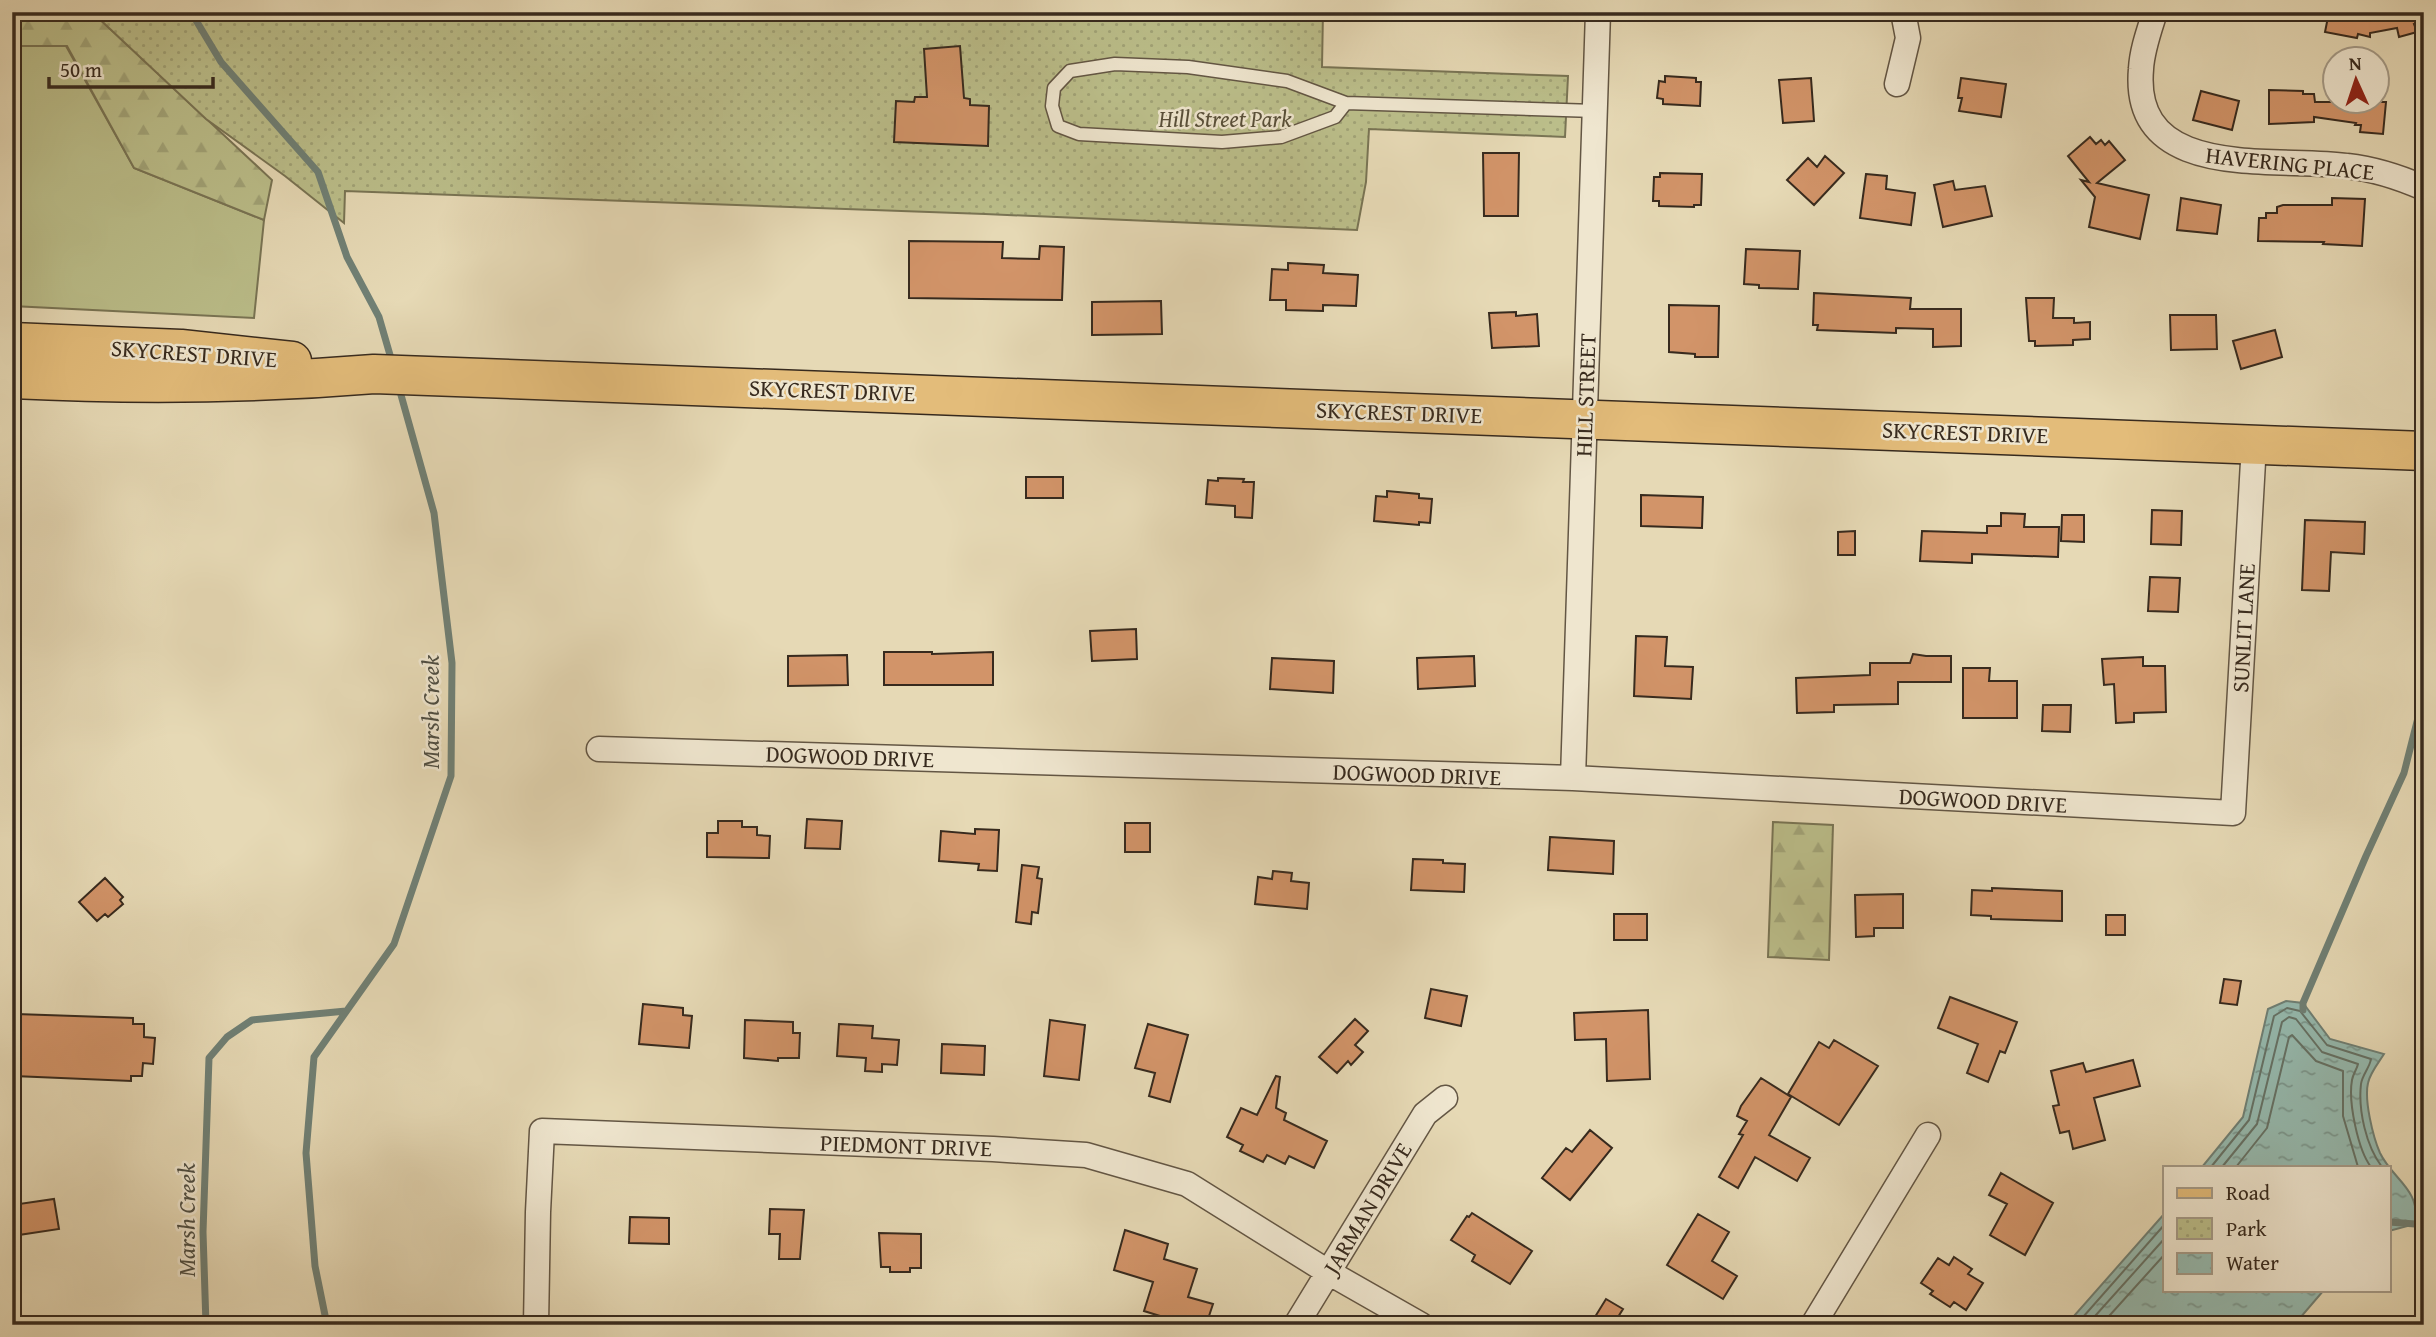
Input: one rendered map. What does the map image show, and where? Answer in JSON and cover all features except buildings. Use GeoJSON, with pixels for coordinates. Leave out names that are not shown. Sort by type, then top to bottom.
{"type":"FeatureCollection","features":[{"type":"Feature","properties":{"kind":"main road","name":"SKYCREST DRIVE"},"geometry":{"type":"LineString","coordinates":[[12,342],[181,349],[313,363],[374,374]]}},
{"type":"Feature","properties":{"kind":"main road","name":"SKYCREST DRIVE"},"geometry":{"type":"LineString","coordinates":[[12,379],[171,385],[374,374],[2424,451]]}},
{"type":"Feature","properties":{"kind":"street","name":"HILL STREET"},"geometry":{"type":"LineString","coordinates":[[1573,778],[1598,12]]}},
{"type":"Feature","properties":{"kind":"street"},"geometry":{"type":"LineString","coordinates":[[1897,84],[1908,38],[1903,12]]}},
{"type":"Feature","properties":{"kind":"street","name":"HAVERING PLACE"},"geometry":{"type":"LineString","coordinates":[[2155,12],[2140,71],[2142,98],[2154,126],[2169,141],[2196,153],[2245,161],[2346,165],[2385,173],[2424,188]]}},
{"type":"Feature","properties":{"kind":"street","name":"SUNLIT LANE"},"geometry":{"type":"LineString","coordinates":[[2234,813],[2253,444]]}},
{"type":"Feature","properties":{"kind":"street","name":"DOGWOOD DRIVE"},"geometry":{"type":"LineString","coordinates":[[599,749],[1573,778],[2234,813]]}},
{"type":"Feature","properties":{"kind":"street","name":"JARMAN DRIVE"},"geometry":{"type":"LineString","coordinates":[[1296,1325],[1424,1114],[1445,1098]]}},
{"type":"Feature","properties":{"kind":"street","name":"PIEDMONT DRIVE"},"geometry":{"type":"LineString","coordinates":[[536,1325],[542,1131],[1086,1155],[1187,1184],[1328,1272],[1421,1325]]}},
{"type":"Feature","properties":{"kind":"street"},"geometry":{"type":"LineString","coordinates":[[1813,1325],[1928,1135]]}},
{"type":"Feature","properties":{"kind":"lane"},"geometry":{"type":"LineString","coordinates":[[1346,103],[1335,117],[1281,137],[1222,142],[1079,134],[1058,126],[1052,106],[1054,88],[1070,71],[1115,64],[1188,67],[1287,81],[1346,103],[1595,111]]}},
{"type":"Feature","properties":{"kind":"green space"},"geometry":{"type":"Polygon","coordinates":[[[12,12],[92,12],[272,180],[264,220],[134,168],[67,46],[12,46],[12,12]]]}},
{"type":"Feature","properties":{"kind":"green space","name":"Hill Street Park"},"geometry":{"type":"Polygon","coordinates":[[[92,12],[1323,12],[1322,67],[1568,76],[1565,137],[1369,129],[1366,182],[1357,230],[345,191],[344,223],[206,119],[92,12]]]}},
{"type":"Feature","properties":{"kind":"green space"},"geometry":{"type":"Polygon","coordinates":[[[12,46],[66,46],[134,168],[264,220],[254,318],[12,306],[12,46]]]}},
{"type":"Feature","properties":{"kind":"green space"},"geometry":{"type":"Polygon","coordinates":[[[1773,822],[1833,825],[1829,960],[1768,957],[1773,822]]]}},
{"type":"Feature","properties":{"kind":"water"},"geometry":{"type":"Polygon","coordinates":[[[2286,1001],[2303,1003],[2330,1039],[2384,1054],[2368,1083],[2367,1099],[2375,1138],[2388,1166],[2203,1166],[2243,1117],[2268,1009],[2286,1001]]]}},
{"type":"Feature","properties":{"kind":"water"},"geometry":{"type":"Polygon","coordinates":[[[2390,1168],[2410,1193],[2416,1212],[2415,1224],[2390,1231],[2390,1168]]]}},
{"type":"Feature","properties":{"kind":"water"},"geometry":{"type":"Polygon","coordinates":[[[2163,1215],[2163,1292],[2322,1292],[2294,1325],[2066,1325],[2163,1215]]]}},
{"type":"Feature","properties":{"kind":"waterway","name":"Marsh Creek"},"geometry":{"type":"LineString","coordinates":[[191,12],[221,62],[318,172],[347,257],[379,317],[390,355]]}},
{"type":"Feature","properties":{"kind":"waterway","name":"Marsh Creek"},"geometry":{"type":"LineString","coordinates":[[327,1325],[315,1266],[306,1153],[314,1057],[394,944],[451,776],[452,663],[434,513],[401,395]]}},
{"type":"Feature","properties":{"kind":"waterway"},"geometry":{"type":"LineString","coordinates":[[2303,1010],[2303,1003],[2404,773],[2424,694]]}},
{"type":"Feature","properties":{"kind":"waterway","name":"Marsh Creek"},"geometry":{"type":"LineString","coordinates":[[206,1325],[203,1232],[209,1058],[227,1037],[252,1020],[346,1011]]}},
{"type":"Feature","properties":{"kind":"waterway"},"geometry":{"type":"LineString","coordinates":[[2390,1222],[2415,1224],[2424,1221]]}}]}
